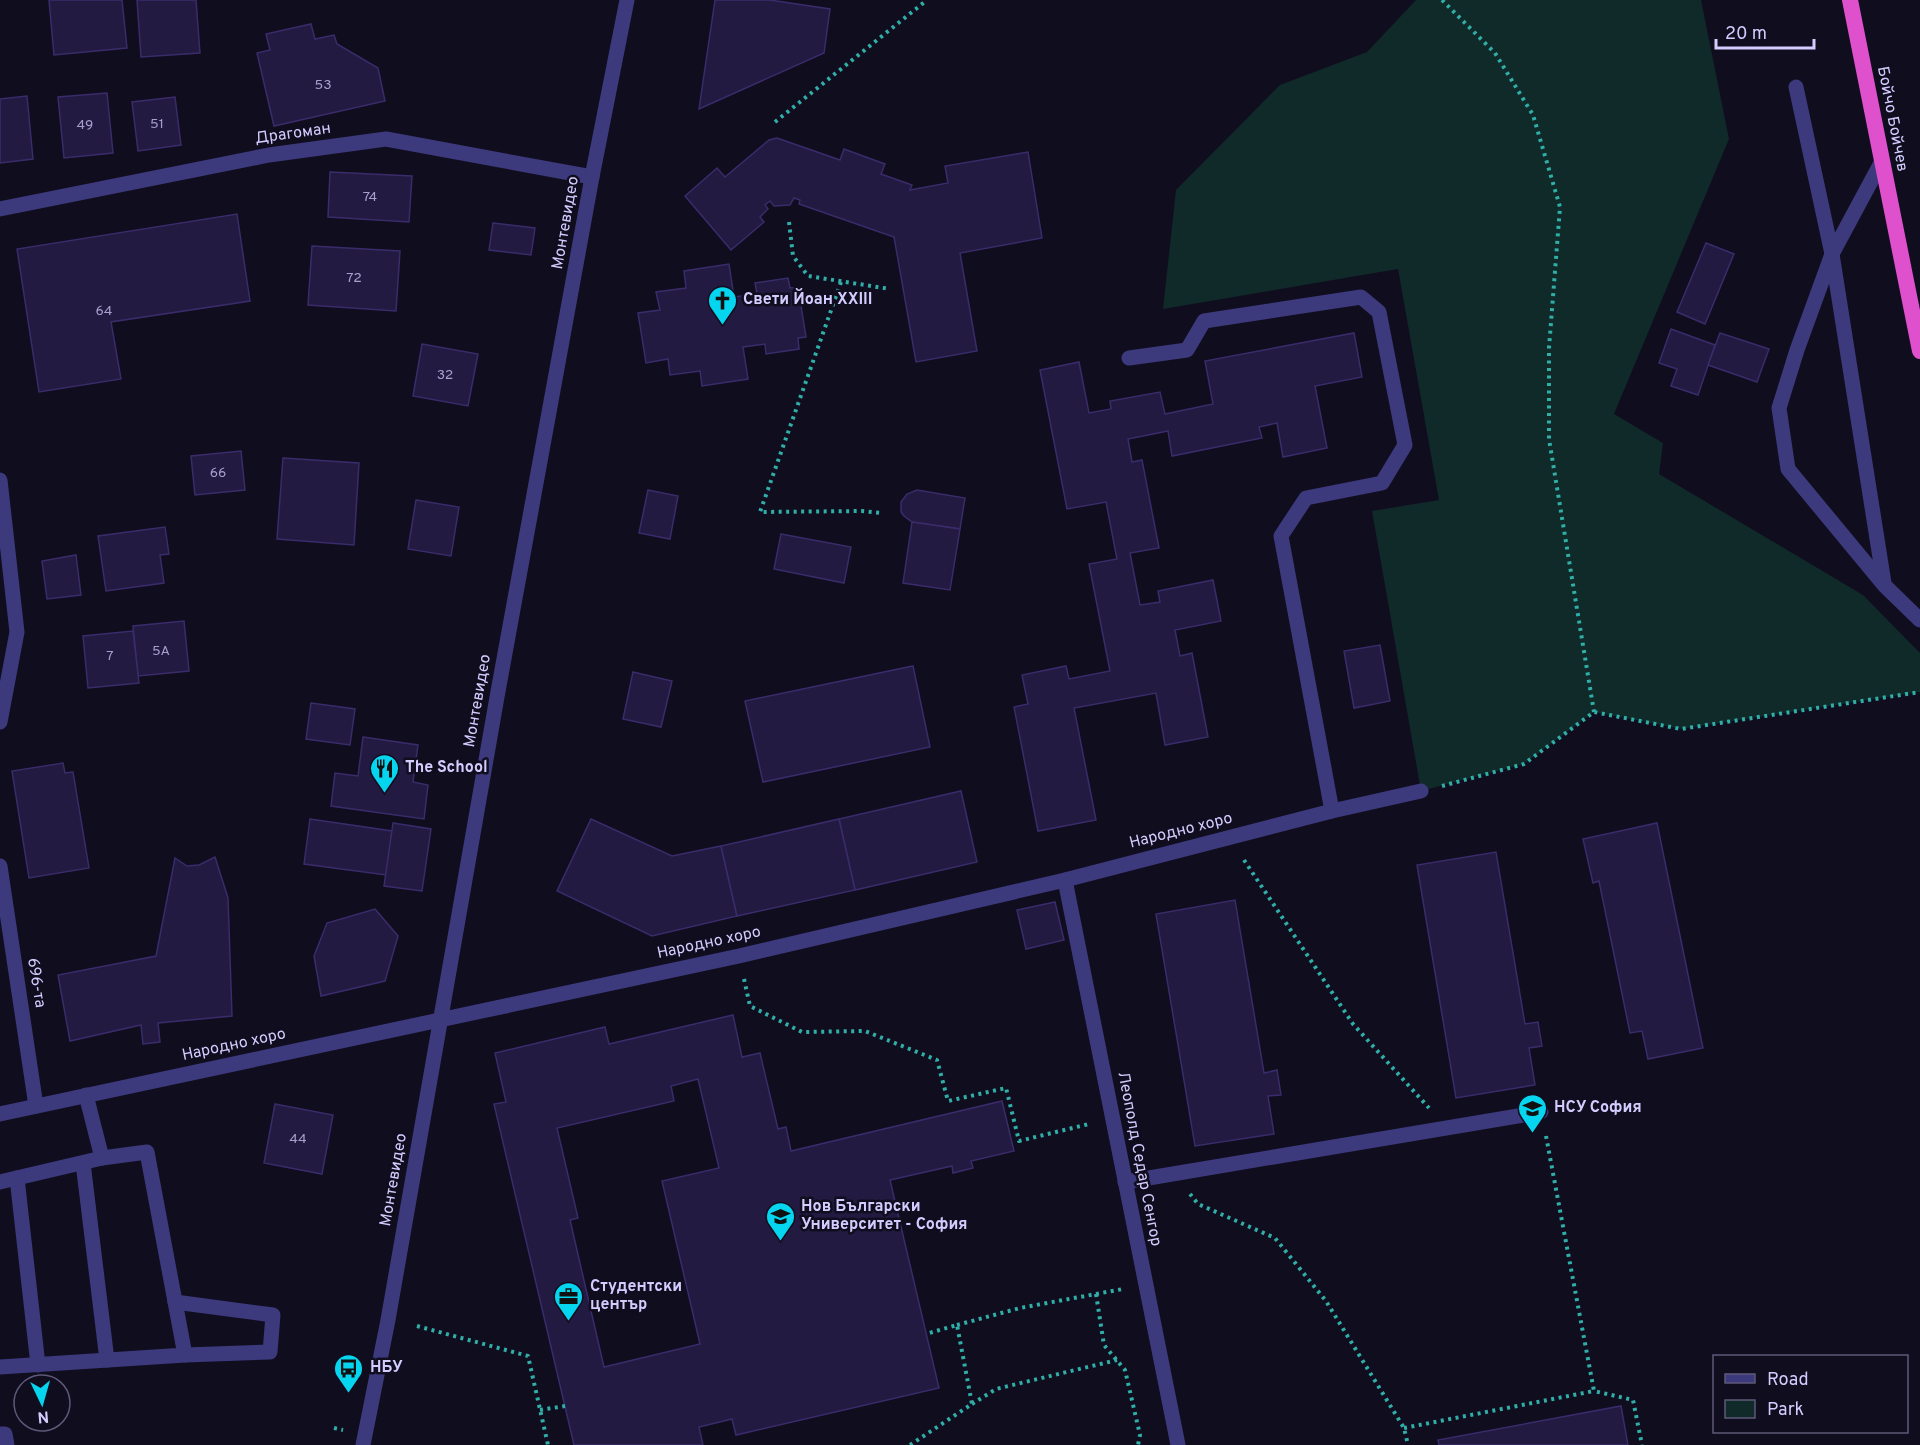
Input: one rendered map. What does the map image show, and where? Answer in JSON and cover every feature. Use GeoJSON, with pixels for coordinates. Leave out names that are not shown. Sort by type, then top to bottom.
{"type":"FeatureCollection","features":[{"type":"Feature","properties":{"kind":"highway","name":"Бойчо Бойчев"},"geometry":{"type":"LineString","coordinates":[[1850,0],[1918,325],[1920,351]]}},
{"type":"Feature","properties":{"kind":"street","name":"Монтевидео"},"geometry":{"type":"LineString","coordinates":[[363,1445],[388,1320],[495,709],[592,177],[627,0]]}},
{"type":"Feature","properties":{"kind":"street"},"geometry":{"type":"LineString","coordinates":[[1796,87],[1832,254],[1884,585]]}},
{"type":"Feature","properties":{"kind":"street","name":"Драгоман"},"geometry":{"type":"LineString","coordinates":[[0,209],[269,154],[386,139],[592,177]]}},
{"type":"Feature","properties":{"kind":"street"},"geometry":{"type":"LineString","coordinates":[[1882,160],[1832,254],[1797,350],[1779,408],[1788,469],[1884,585],[1920,620]]}},
{"type":"Feature","properties":{"kind":"street"},"geometry":{"type":"LineString","coordinates":[[1130,358],[1187,350],[1204,321],[1361,297],[1379,312],[1405,445],[1382,483],[1306,498],[1281,536],[1332,811]]}},
{"type":"Feature","properties":{"kind":"street"},"geometry":{"type":"LineString","coordinates":[[0,480],[17,632],[0,722]]}},
{"type":"Feature","properties":{"kind":"street","name":"Народно хоро"},"geometry":{"type":"LineString","coordinates":[[0,1114],[739,956],[1065,879],[1332,811],[1421,791]]}},
{"type":"Feature","properties":{"kind":"street","name":"696-та"},"geometry":{"type":"LineString","coordinates":[[0,866],[36,1106]]}},
{"type":"Feature","properties":{"kind":"street","name":"Леополд Седар Сенгор"},"geometry":{"type":"LineString","coordinates":[[1065,879],[1178,1445]]}},
{"type":"Feature","properties":{"kind":"street"},"geometry":{"type":"LineString","coordinates":[[86,1095],[102,1158]]}},
{"type":"Feature","properties":{"kind":"street"},"geometry":{"type":"LineString","coordinates":[[1125,1182],[1541,1112]]}},
{"type":"Feature","properties":{"kind":"street"},"geometry":{"type":"LineString","coordinates":[[0,1182],[102,1158],[147,1152],[185,1354]]}},
{"type":"Feature","properties":{"kind":"street"},"geometry":{"type":"LineString","coordinates":[[83,1163],[107,1360]]}},
{"type":"Feature","properties":{"kind":"street"},"geometry":{"type":"LineString","coordinates":[[16,1178],[38,1365]]}},
{"type":"Feature","properties":{"kind":"street"},"geometry":{"type":"LineString","coordinates":[[0,1367],[185,1354],[270,1352],[273,1315],[176,1302]]}},
{"type":"Feature","properties":{"kind":"street"},"geometry":{"type":"LineString","coordinates":[[0,1434],[5,1434],[7,1445]]}},
{"type":"Feature","properties":{"kind":"path"},"geometry":{"type":"LineString","coordinates":[[775,122],[927,0]]}},
{"type":"Feature","properties":{"kind":"path"},"geometry":{"type":"LineString","coordinates":[[1442,0],[1495,53],[1533,115],[1560,207],[1549,348],[1549,439],[1594,712]]}},
{"type":"Feature","properties":{"kind":"path"},"geometry":{"type":"LineString","coordinates":[[789,222],[793,256],[808,276],[890,289]]}},
{"type":"Feature","properties":{"kind":"path"},"geometry":{"type":"LineString","coordinates":[[841,282],[760,512],[862,511],[882,513]]}},
{"type":"Feature","properties":{"kind":"path"},"geometry":{"type":"LineString","coordinates":[[1421,791],[1524,764],[1594,712],[1681,729],[1920,692]]}},
{"type":"Feature","properties":{"kind":"path"},"geometry":{"type":"LineString","coordinates":[[1229,838],[1353,1024],[1448,1128]]}},
{"type":"Feature","properties":{"kind":"path"},"geometry":{"type":"LineString","coordinates":[[739,956],[750,1006],[802,1032],[865,1032],[938,1060],[948,1101],[1006,1088],[1019,1141],[1113,1118]]}},
{"type":"Feature","properties":{"kind":"path"},"geometry":{"type":"LineString","coordinates":[[1541,1112],[1594,1391]]}},
{"type":"Feature","properties":{"kind":"path"},"geometry":{"type":"LineString","coordinates":[[1172,1174],[1198,1204],[1275,1238],[1326,1301],[1404,1428],[1408,1445]]}},
{"type":"Feature","properties":{"kind":"path"},"geometry":{"type":"LineString","coordinates":[[926,1334],[1020,1308],[1146,1285]]}},
{"type":"Feature","properties":{"kind":"path"},"geometry":{"type":"LineString","coordinates":[[1096,1294],[1104,1345],[1125,1370],[1140,1435],[1138,1445]]}},
{"type":"Feature","properties":{"kind":"path"},"geometry":{"type":"LineString","coordinates":[[957,1325],[972,1404]]}},
{"type":"Feature","properties":{"kind":"path"},"geometry":{"type":"LineString","coordinates":[[417,1326],[528,1356],[548,1445]]}},
{"type":"Feature","properties":{"kind":"path"},"geometry":{"type":"LineString","coordinates":[[910,1445],[996,1389],[1117,1360]]}},
{"type":"Feature","properties":{"kind":"path"},"geometry":{"type":"LineString","coordinates":[[1404,1428],[1594,1391],[1634,1400],[1642,1445]]}},
{"type":"Feature","properties":{"kind":"path"},"geometry":{"type":"LineString","coordinates":[[540,1410],[565,1406]]}},
{"type":"Feature","properties":{"kind":"green space"},"geometry":{"type":"Polygon","coordinates":[[[1416,0],[1701,0],[1729,139],[1614,414],[1663,443],[1659,474],[1863,595],[1920,653],[1920,692],[1681,729],[1594,712],[1524,764],[1421,791],[1372,511],[1439,500],[1398,269],[1163,309],[1176,190],[1280,85],[1367,52],[1416,0]]]}},
{"type":"Feature","properties":{"kind":"building"},"geometry":{"type":"Polygon","coordinates":[[[49,0],[122,0],[127,48],[54,55],[49,0]]]}},
{"type":"Feature","properties":{"kind":"building"},"geometry":{"type":"Polygon","coordinates":[[[137,0],[196,0],[200,53],[141,57],[137,0]]]}},
{"type":"Feature","properties":{"kind":"building"},"geometry":{"type":"Polygon","coordinates":[[[715,0],[770,0],[830,9],[824,53],[699,109],[715,0]]]}},
{"type":"Feature","properties":{"kind":"building"},"geometry":{"type":"Polygon","coordinates":[[[311,24],[315,39],[334,35],[337,44],[378,68],[385,101],[274,126],[257,53],[270,50],[266,34],[311,24]]]}},
{"type":"Feature","properties":{"kind":"building"},"geometry":{"type":"Polygon","coordinates":[[[107,93],[113,153],[64,158],[58,97],[107,93]]]}},
{"type":"Feature","properties":{"kind":"building"},"geometry":{"type":"Polygon","coordinates":[[[27,96],[33,159],[0,163],[0,99],[27,96]]]}},
{"type":"Feature","properties":{"kind":"building"},"geometry":{"type":"Polygon","coordinates":[[[175,97],[181,145],[138,151],[132,102],[175,97]]]}},
{"type":"Feature","properties":{"kind":"building"},"geometry":{"type":"Polygon","coordinates":[[[777,138],[840,160],[844,149],[885,164],[881,174],[912,185],[910,190],[948,183],[945,166],[1028,152],[1042,238],[960,253],[977,351],[916,362],[894,237],[799,204],[800,200],[794,198],[790,205],[774,206],[770,201],[765,205],[768,209],[760,217],[764,222],[731,250],[685,196],[717,168],[725,177],[769,140],[777,138]]]}},
{"type":"Feature","properties":{"kind":"building"},"geometry":{"type":"Polygon","coordinates":[[[330,172],[412,176],[409,222],[328,217],[330,172]]]}},
{"type":"Feature","properties":{"kind":"building"},"geometry":{"type":"Polygon","coordinates":[[[237,214],[250,301],[111,322],[121,379],[39,392],[17,249],[237,214]]]}},
{"type":"Feature","properties":{"kind":"building"},"geometry":{"type":"Polygon","coordinates":[[[493,223],[535,228],[531,255],[489,250],[493,223]]]}},
{"type":"Feature","properties":{"kind":"building"},"geometry":{"type":"Polygon","coordinates":[[[1706,243],[1734,254],[1705,324],[1677,312],[1706,243]]]}},
{"type":"Feature","properties":{"kind":"building"},"geometry":{"type":"Polygon","coordinates":[[[312,246],[400,251],[396,311],[308,305],[312,246]]]}},
{"type":"Feature","properties":{"kind":"building","name":"Свети Йоан XXIII"},"geometry":{"type":"Polygon","coordinates":[[[729,264],[734,297],[757,294],[755,283],[788,278],[790,288],[798,287],[806,337],[798,338],[799,349],[766,354],[765,344],[743,347],[748,379],[702,386],[700,371],[670,375],[668,359],[646,363],[638,313],[660,310],[656,292],[686,288],[684,271],[729,264]]]}},
{"type":"Feature","properties":{"kind":"building"},"geometry":{"type":"Polygon","coordinates":[[[1671,329],[1715,345],[1698,395],[1671,386],[1677,369],[1659,363],[1671,329]]]}},
{"type":"Feature","properties":{"kind":"building"},"geometry":{"type":"Polygon","coordinates":[[[1354,333],[1362,377],[1315,386],[1327,448],[1283,457],[1277,423],[1259,427],[1262,438],[1172,456],[1168,431],[1128,439],[1132,462],[1142,460],[1159,548],[1130,553],[1140,605],[1160,602],[1158,591],[1213,580],[1221,621],[1175,630],[1180,656],[1192,653],[1208,737],[1165,745],[1156,693],[1074,708],[1096,820],[1038,831],[1014,707],[1028,704],[1022,675],[1066,666],[1069,679],[1110,671],[1089,564],[1117,559],[1106,502],[1067,509],[1040,370],[1079,362],[1089,413],[1111,409],[1110,401],[1160,392],[1165,414],[1213,404],[1205,361],[1354,333]]]}},
{"type":"Feature","properties":{"kind":"building"},"geometry":{"type":"Polygon","coordinates":[[[1720,333],[1769,349],[1757,382],[1708,365],[1720,333]]]}},
{"type":"Feature","properties":{"kind":"building"},"geometry":{"type":"Polygon","coordinates":[[[422,344],[478,354],[468,406],[413,396],[422,344]]]}},
{"type":"Feature","properties":{"kind":"building"},"geometry":{"type":"Polygon","coordinates":[[[241,451],[245,490],[195,495],[191,456],[241,451]]]}},
{"type":"Feature","properties":{"kind":"building"},"geometry":{"type":"Polygon","coordinates":[[[283,458],[359,463],[354,545],[277,539],[283,458]]]}},
{"type":"Feature","properties":{"kind":"building"},"geometry":{"type":"Polygon","coordinates":[[[648,490],[678,496],[670,539],[639,533],[648,490]]]}},
{"type":"Feature","properties":{"kind":"building"},"geometry":{"type":"Polygon","coordinates":[[[917,490],[965,498],[960,529],[912,522],[904,516],[901,512],[901,502],[907,494],[917,490]]]}},
{"type":"Feature","properties":{"kind":"building"},"geometry":{"type":"Polygon","coordinates":[[[416,500],[459,507],[451,556],[408,549],[416,500]]]}},
{"type":"Feature","properties":{"kind":"building"},"geometry":{"type":"Polygon","coordinates":[[[912,522],[960,529],[950,590],[903,583],[912,522]]]}},
{"type":"Feature","properties":{"kind":"building"},"geometry":{"type":"Polygon","coordinates":[[[165,527],[169,554],[160,555],[164,583],[106,591],[98,536],[165,527]]]}},
{"type":"Feature","properties":{"kind":"building"},"geometry":{"type":"Polygon","coordinates":[[[781,534],[851,547],[844,583],[774,569],[781,534]]]}},
{"type":"Feature","properties":{"kind":"building"},"geometry":{"type":"Polygon","coordinates":[[[76,555],[81,595],[47,599],[42,561],[76,555]]]}},
{"type":"Feature","properties":{"kind":"building"},"geometry":{"type":"Polygon","coordinates":[[[184,621],[189,671],[138,676],[133,626],[184,621]]]}},
{"type":"Feature","properties":{"kind":"building"},"geometry":{"type":"Polygon","coordinates":[[[133,631],[139,683],[88,688],[83,636],[133,631]]]}},
{"type":"Feature","properties":{"kind":"building"},"geometry":{"type":"Polygon","coordinates":[[[1380,645],[1390,701],[1354,708],[1344,651],[1380,645]]]}},
{"type":"Feature","properties":{"kind":"building"},"geometry":{"type":"Polygon","coordinates":[[[913,666],[930,747],[763,782],[745,701],[913,666]]]}},
{"type":"Feature","properties":{"kind":"building"},"geometry":{"type":"Polygon","coordinates":[[[633,672],[672,681],[661,727],[623,719],[633,672]]]}},
{"type":"Feature","properties":{"kind":"building"},"geometry":{"type":"Polygon","coordinates":[[[311,703],[355,709],[350,745],[306,739],[311,703]]]}},
{"type":"Feature","properties":{"kind":"building"},"geometry":{"type":"Polygon","coordinates":[[[363,737],[418,745],[413,782],[428,785],[424,819],[331,806],[335,773],[358,776],[363,737]]]}},
{"type":"Feature","properties":{"kind":"building"},"geometry":{"type":"Polygon","coordinates":[[[63,763],[65,773],[73,772],[89,868],[29,878],[12,771],[63,763]]]}},
{"type":"Feature","properties":{"kind":"building"},"geometry":{"type":"Polygon","coordinates":[[[961,791],[977,862],[855,890],[839,819],[961,791]]]}},
{"type":"Feature","properties":{"kind":"building"},"geometry":{"type":"Polygon","coordinates":[[[310,819],[392,831],[386,875],[304,864],[310,819]]]}},
{"type":"Feature","properties":{"kind":"building"},"geometry":{"type":"Polygon","coordinates":[[[591,819],[672,856],[721,846],[737,916],[652,936],[557,891],[591,819]]]}},
{"type":"Feature","properties":{"kind":"building"},"geometry":{"type":"Polygon","coordinates":[[[839,819],[855,890],[737,916],[721,846],[839,819]]]}},
{"type":"Feature","properties":{"kind":"building"},"geometry":{"type":"Polygon","coordinates":[[[393,823],[431,829],[422,891],[384,886],[393,823]]]}},
{"type":"Feature","properties":{"kind":"building"},"geometry":{"type":"Polygon","coordinates":[[[1657,823],[1703,1048],[1648,1059],[1642,1031],[1630,1033],[1599,881],[1593,883],[1583,839],[1657,823]]]}},
{"type":"Feature","properties":{"kind":"building"},"geometry":{"type":"Polygon","coordinates":[[[1496,852],[1525,1024],[1538,1022],[1542,1046],[1529,1048],[1535,1085],[1456,1098],[1417,865],[1496,852]]]}},
{"type":"Feature","properties":{"kind":"building"},"geometry":{"type":"Polygon","coordinates":[[[215,857],[228,898],[232,1016],[158,1023],[160,1042],[143,1044],[141,1025],[70,1041],[58,975],[156,956],[175,858],[187,866],[199,865],[215,857]]]}},
{"type":"Feature","properties":{"kind":"building"},"geometry":{"type":"Polygon","coordinates":[[[1235,900],[1264,1073],[1277,1070],[1281,1095],[1268,1096],[1274,1134],[1195,1146],[1156,914],[1235,900]]]}},
{"type":"Feature","properties":{"kind":"building"},"geometry":{"type":"Polygon","coordinates":[[[1055,902],[1064,940],[1026,949],[1017,910],[1055,902]]]}},
{"type":"Feature","properties":{"kind":"building"},"geometry":{"type":"Polygon","coordinates":[[[375,909],[398,936],[385,981],[321,996],[314,956],[327,923],[375,909]]]}},
{"type":"Feature","properties":{"kind":"building"},"geometry":{"type":"Polygon","coordinates":[[[733,1015],[742,1057],[760,1053],[778,1129],[786,1127],[791,1151],[1002,1101],[1014,1151],[971,1161],[973,1168],[953,1173],[952,1166],[890,1180],[939,1388],[736,1435],[732,1419],[699,1427],[703,1445],[574,1445],[494,1104],[506,1102],[495,1053],[605,1027],[609,1044],[733,1015]],[[698,1079],[671,1086],[674,1101],[557,1128],[578,1218],[570,1220],[604,1367],[700,1344],[662,1181],[719,1168],[698,1079]]]}},
{"type":"Feature","properties":{"kind":"building"},"geometry":{"type":"Polygon","coordinates":[[[275,1104],[333,1115],[322,1174],[264,1163],[275,1104]]]}},
{"type":"Feature","properties":{"kind":"building"},"geometry":{"type":"Polygon","coordinates":[[[1621,1406],[1628,1445],[1439,1445],[1438,1440],[1621,1406]]]}},
{"type":"Feature","properties":{"kind":"place","name":"Свети Йоан XXIII"},"geometry":{"type":"Point","coordinates":[722,326]}},
{"type":"Feature","properties":{"kind":"place","name":"The School"},"geometry":{"type":"Point","coordinates":[384,794]}},
{"type":"Feature","properties":{"kind":"place","name":"НСУ София"},"geometry":{"type":"Point","coordinates":[1533,1134]}},
{"type":"Feature","properties":{"kind":"place","name":"Нов Български Университет - София"},"geometry":{"type":"Point","coordinates":[780,1242]}},
{"type":"Feature","properties":{"kind":"place","name":"Студентски център"},"geometry":{"type":"Point","coordinates":[569,1322]}},
{"type":"Feature","properties":{"kind":"place","name":"НБУ"},"geometry":{"type":"Point","coordinates":[349,1394]}}]}
